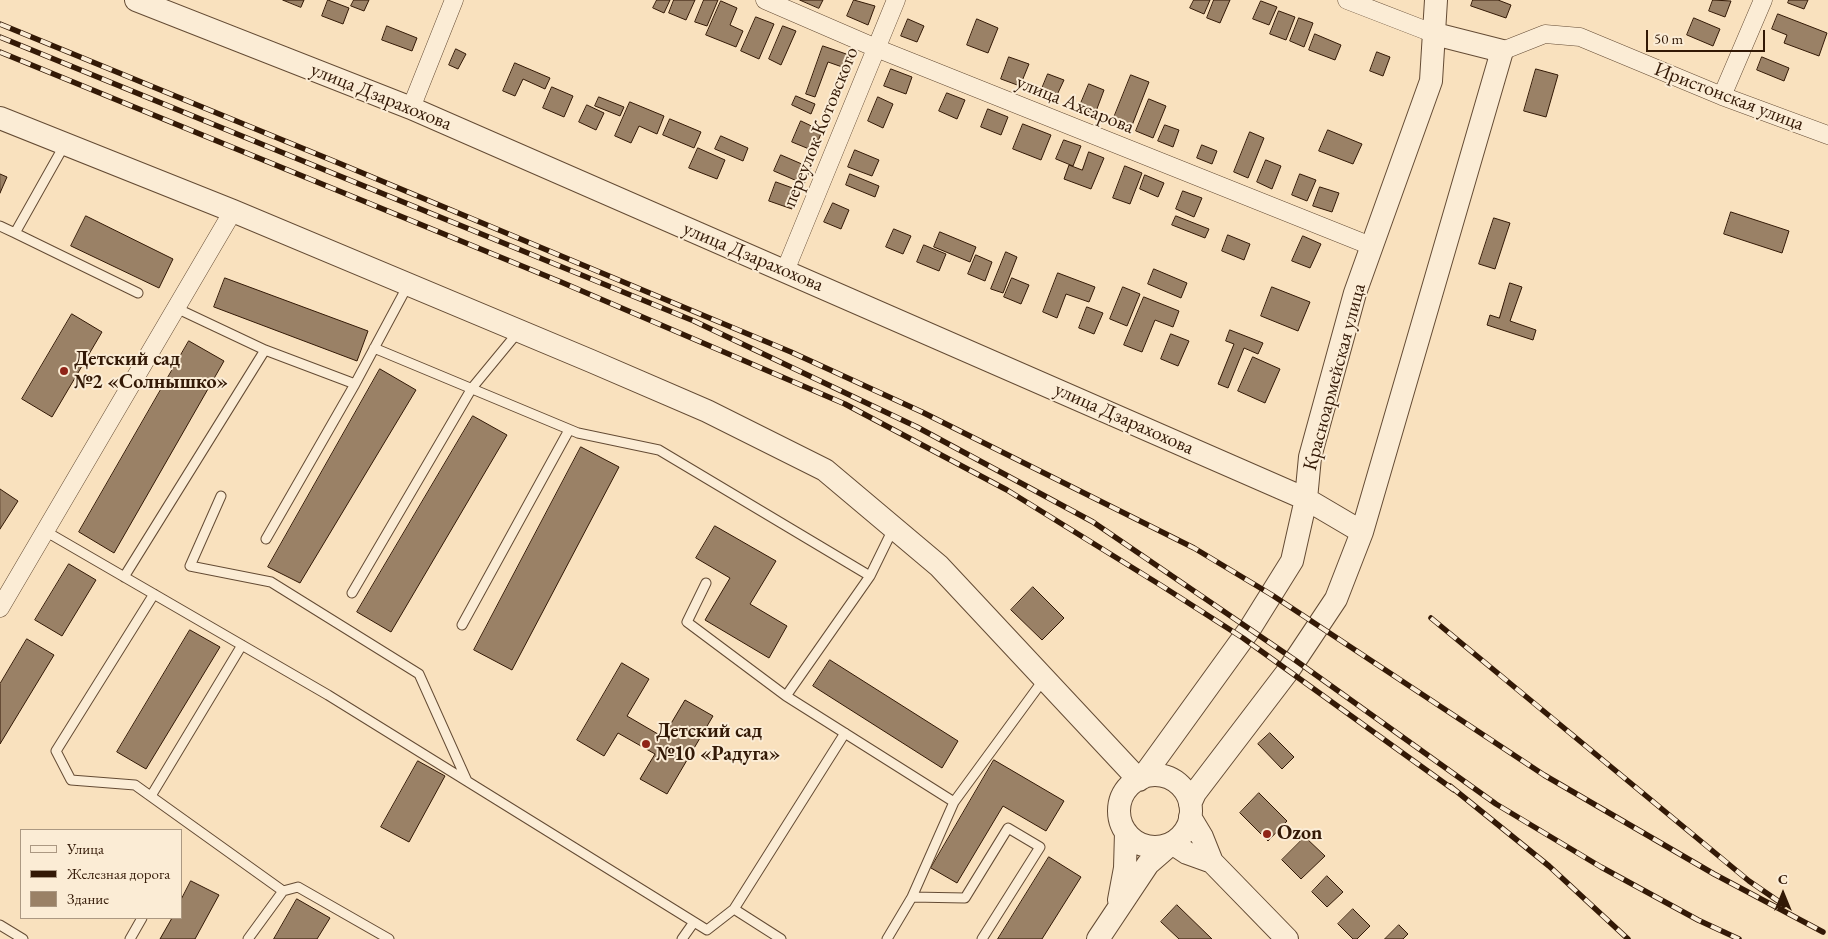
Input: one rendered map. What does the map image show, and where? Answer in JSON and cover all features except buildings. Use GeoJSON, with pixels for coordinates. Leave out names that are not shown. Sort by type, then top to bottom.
{"type":"FeatureCollection","features":[{"type":"Feature","properties":{"kind":"street","name":"улица Дзарахохова"},"geometry":{"type":"LineString","coordinates":[[136,0],[411,108],[785,270],[1306,499],[1362,532]]}},
{"type":"Feature","properties":{"kind":"street"},"geometry":{"type":"LineString","coordinates":[[411,108],[454,0]]}},
{"type":"Feature","properties":{"kind":"street","name":"улица Ахсарова"},"geometry":{"type":"LineString","coordinates":[[765,0],[876,48],[1371,246]]}},
{"type":"Feature","properties":{"kind":"street","name":"переулок Котовского"},"geometry":{"type":"LineString","coordinates":[[785,270],[896,0]]}},
{"type":"Feature","properties":{"kind":"street"},"geometry":{"type":"LineString","coordinates":[[1098,939],[1148,864],[1184,832],[1195,793],[1288,671],[1336,598],[1362,532],[1502,51],[1435,34],[1347,0]]}},
{"type":"Feature","properties":{"kind":"street","name":"Красноармейская улица"},"geometry":{"type":"LineString","coordinates":[[1122,797],[1130,785],[1140,779],[1249,630],[1286,572],[1296,547],[1306,499],[1310,456],[1355,294],[1431,81],[1436,0]]}},
{"type":"Feature","properties":{"kind":"street"},"geometry":{"type":"LineString","coordinates":[[1722,96],[1763,0]]}},
{"type":"Feature","properties":{"kind":"street","name":"Иристонская улица"},"geometry":{"type":"LineString","coordinates":[[1502,51],[1545,34],[1580,37],[1722,96],[1828,135]]}},
{"type":"Feature","properties":{"kind":"street"},"geometry":{"type":"LineString","coordinates":[[0,118],[233,211],[519,331],[707,412],[825,470],[939,566],[1105,745],[1140,779],[1158,776],[1174,781],[1182,789],[1212,862],[1287,939]]}},
{"type":"Feature","properties":{"kind":"street"},"geometry":{"type":"LineString","coordinates":[[0,608],[233,211]]}},
{"type":"Feature","properties":{"kind":"street"},"geometry":{"type":"LineString","coordinates":[[1105,745],[1122,797],[1119,815],[1126,832],[1135,841],[1146,846],[1159,847],[1171,843]]}},
{"type":"Feature","properties":{"kind":"street"},"geometry":{"type":"LineString","coordinates":[[1118,909],[1125,868],[1126,832]]}},
{"type":"Feature","properties":{"kind":"street"},"geometry":{"type":"LineString","coordinates":[[1171,843],[1187,853],[1212,862]]}},
{"type":"Feature","properties":{"kind":"lane"},"geometry":{"type":"LineString","coordinates":[[14,233],[65,144]]}},
{"type":"Feature","properties":{"kind":"lane"},"geometry":{"type":"LineString","coordinates":[[0,226],[138,294]]}},
{"type":"Feature","properties":{"kind":"lane"},"geometry":{"type":"LineString","coordinates":[[266,539],[355,384],[408,284]]}},
{"type":"Feature","properties":{"kind":"lane"},"geometry":{"type":"LineString","coordinates":[[176,308],[265,350],[355,384]]}},
{"type":"Feature","properties":{"kind":"lane"},"geometry":{"type":"LineString","coordinates":[[352,593],[472,388],[519,331]]}},
{"type":"Feature","properties":{"kind":"lane"},"geometry":{"type":"LineString","coordinates":[[374,348],[569,430],[659,450],[870,576]]}},
{"type":"Feature","properties":{"kind":"lane"},"geometry":{"type":"LineString","coordinates":[[124,577],[265,350]]}},
{"type":"Feature","properties":{"kind":"lane"},"geometry":{"type":"LineString","coordinates":[[462,625],[569,430]]}},
{"type":"Feature","properties":{"kind":"lane"},"geometry":{"type":"LineString","coordinates":[[220,496],[190,566],[271,582],[419,674],[467,781]]}},
{"type":"Feature","properties":{"kind":"lane"},"geometry":{"type":"LineString","coordinates":[[786,696],[870,576],[894,528]]}},
{"type":"Feature","properties":{"kind":"lane"},"geometry":{"type":"LineString","coordinates":[[45,531],[328,695],[707,930],[734,909],[845,733]]}},
{"type":"Feature","properties":{"kind":"lane"},"geometry":{"type":"LineString","coordinates":[[706,583],[687,622],[786,696],[954,802]]}},
{"type":"Feature","properties":{"kind":"lane"},"geometry":{"type":"LineString","coordinates":[[154,594],[56,750],[71,780],[135,785],[283,891]]}},
{"type":"Feature","properties":{"kind":"lane"},"geometry":{"type":"LineString","coordinates":[[151,796],[242,645]]}},
{"type":"Feature","properties":{"kind":"lane"},"geometry":{"type":"LineString","coordinates":[[886,939],[912,897],[954,802],[1044,679]]}},
{"type":"Feature","properties":{"kind":"lane"},"geometry":{"type":"LineString","coordinates":[[912,897],[965,898],[1008,828],[1040,847],[982,939]]}},
{"type":"Feature","properties":{"kind":"lane"},"geometry":{"type":"LineString","coordinates":[[248,939],[283,891],[298,887],[389,939]]}},
{"type":"Feature","properties":{"kind":"lane"},"geometry":{"type":"LineString","coordinates":[[734,909],[781,939]]}},
{"type":"Feature","properties":{"kind":"lane"},"geometry":{"type":"LineString","coordinates":[[130,939],[141,919]]}},
{"type":"Feature","properties":{"kind":"lane"},"geometry":{"type":"LineString","coordinates":[[682,939],[694,922]]}},
{"type":"Feature","properties":{"kind":"lane"},"geometry":{"type":"LineString","coordinates":[[0,925],[23,939]]}},
{"type":"Feature","properties":{"kind":"railway"},"geometry":{"type":"LineString","coordinates":[[0,24],[791,352],[922,412],[1194,548],[1272,595],[1544,775],[1714,874],[1823,932]]}},
{"type":"Feature","properties":{"kind":"railway"},"geometry":{"type":"LineString","coordinates":[[0,37],[694,321],[917,427],[1093,522],[1295,660],[1496,804],[1601,867],[1698,920],[1739,939]]}},
{"type":"Feature","properties":{"kind":"railway"},"geometry":{"type":"LineString","coordinates":[[0,52],[561,282],[845,404],[1007,490],[1162,586],[1243,638],[1454,790]]}},
{"type":"Feature","properties":{"kind":"railway"},"geometry":{"type":"LineString","coordinates":[[1431,618],[1749,881],[1784,905]]}},
{"type":"Feature","properties":{"kind":"railway"},"geometry":{"type":"LineString","coordinates":[[1450,786],[1549,866],[1628,939]]}},
{"type":"Feature","properties":{"kind":"place","name":"Детский сад №2 «Солнышко»"},"geometry":{"type":"Point","coordinates":[64,371]}},
{"type":"Feature","properties":{"kind":"place","name":"Детский сад №10 «Радуга»"},"geometry":{"type":"Point","coordinates":[646,744]}},
{"type":"Feature","properties":{"kind":"place","name":"Ozon"},"geometry":{"type":"Point","coordinates":[1267,834]}}]}
